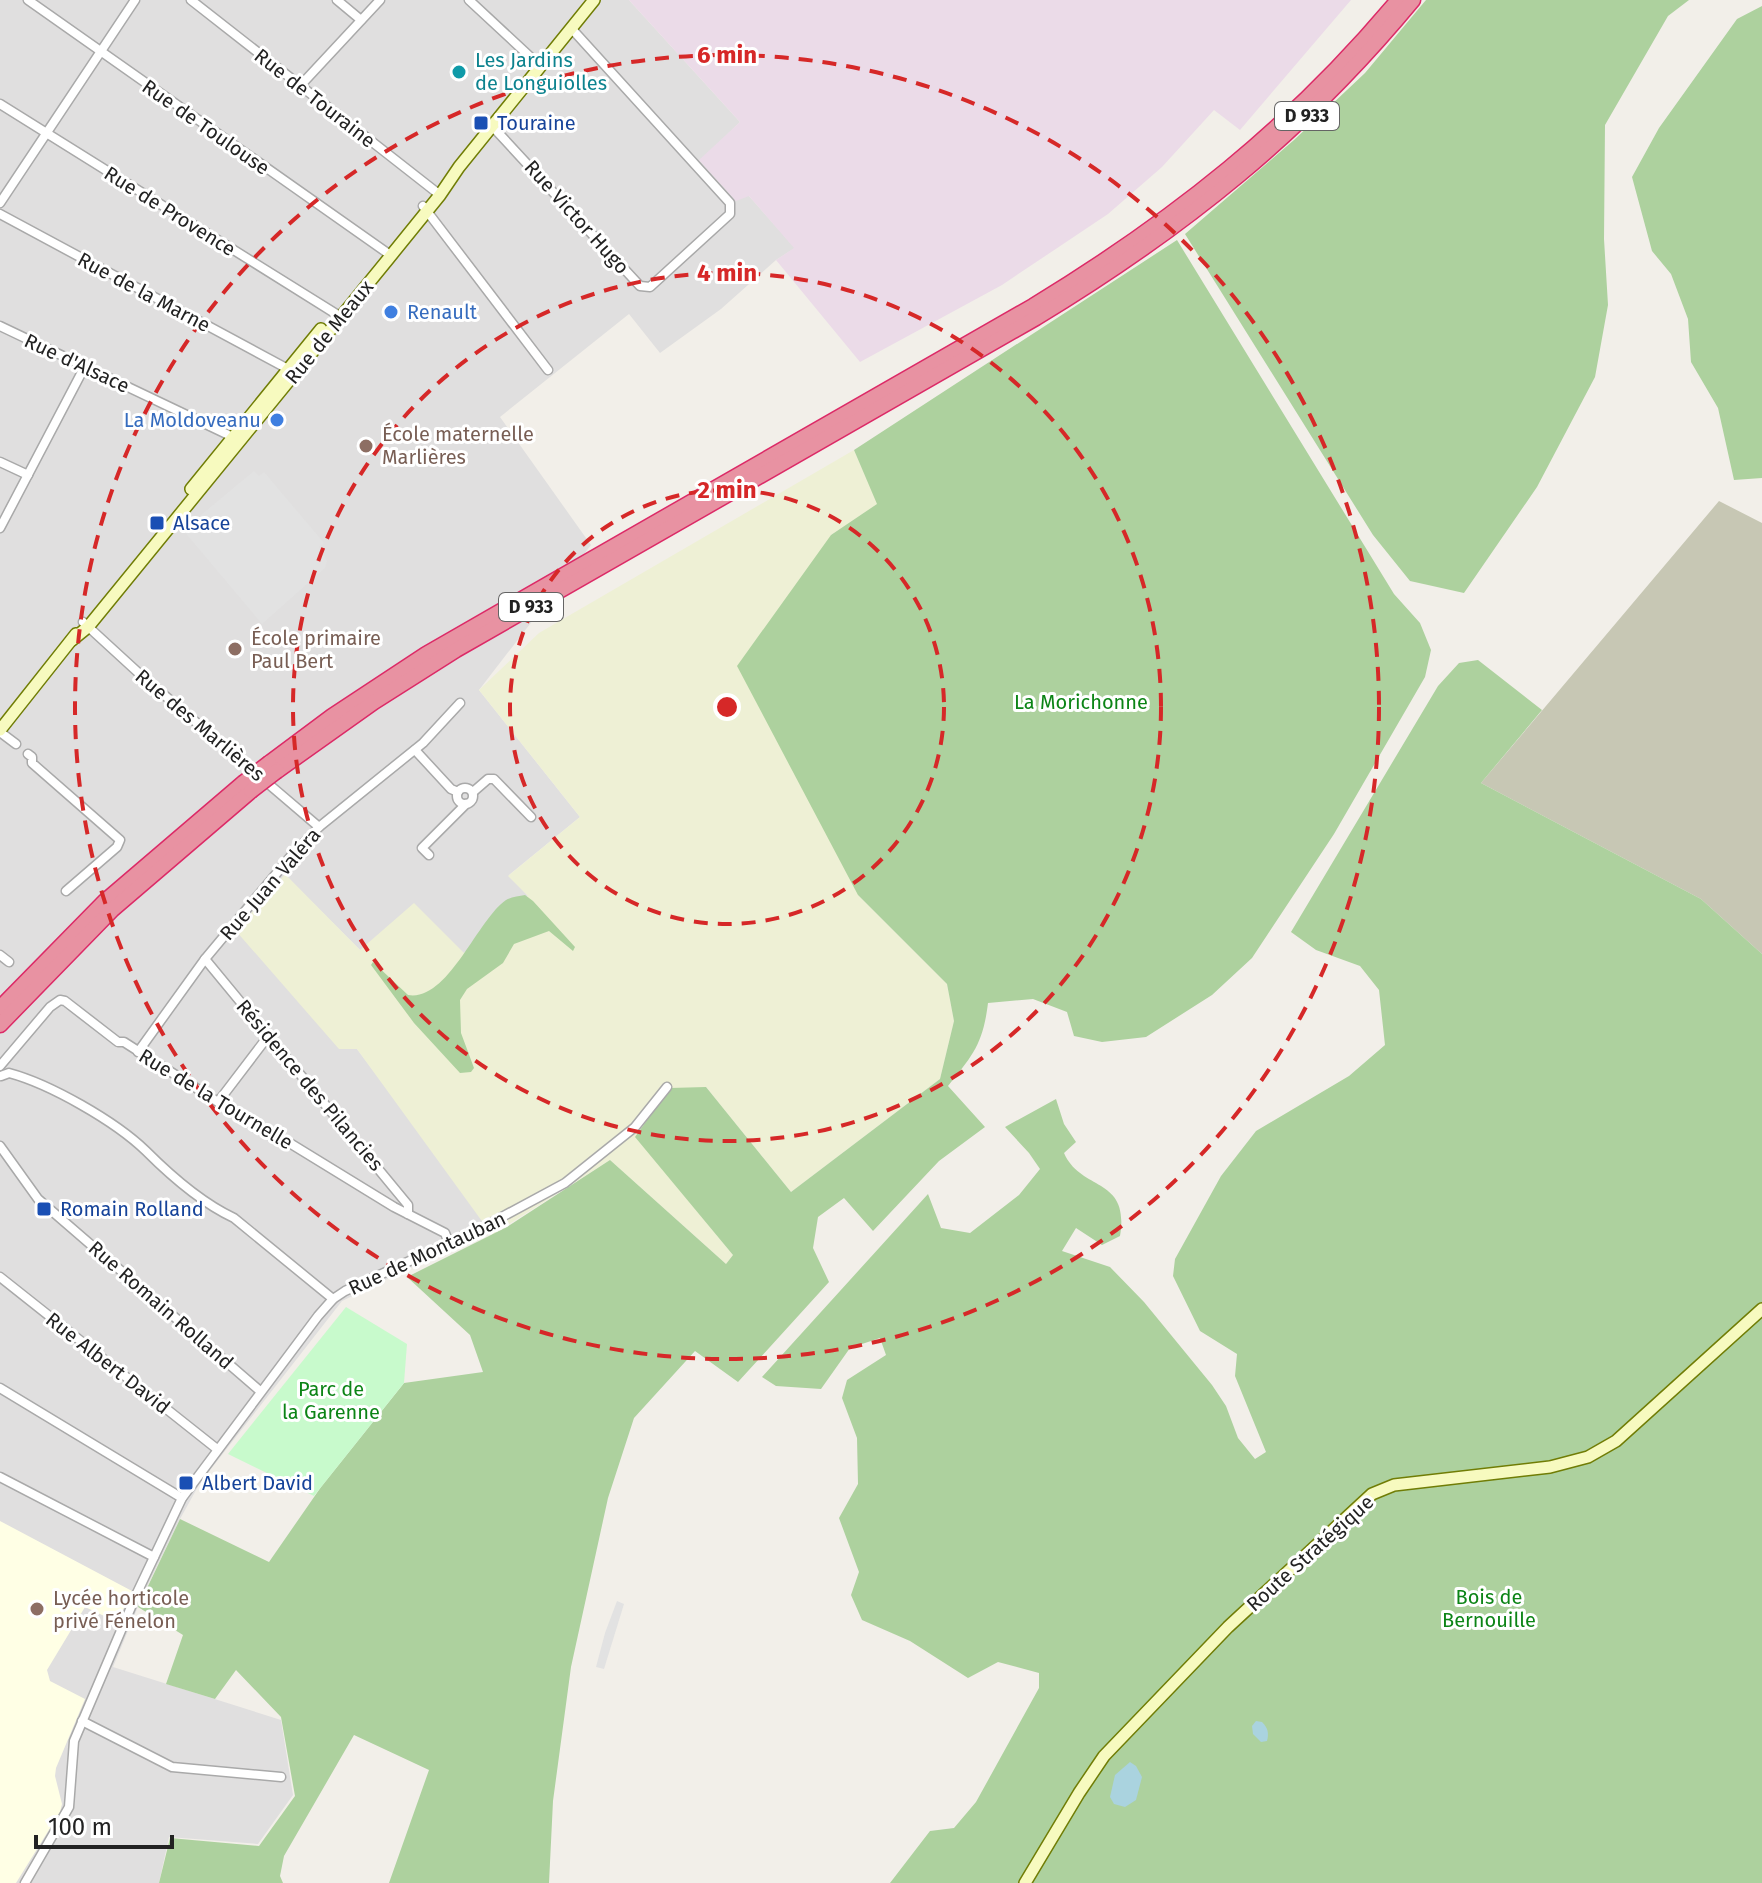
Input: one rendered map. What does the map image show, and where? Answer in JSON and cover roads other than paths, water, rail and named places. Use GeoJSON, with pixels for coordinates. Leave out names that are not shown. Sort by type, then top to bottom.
{"type":"FeatureCollection","features":[{"type":"Feature","properties":{"kind":"highway","name":"D 933"},"geometry":{"type":"LineString","coordinates":[[1183,214],[1331,75],[1398,0]]}},
{"type":"Feature","properties":{"kind":"highway","name":"D 933"},"geometry":{"type":"LineString","coordinates":[[0,1008],[127,880],[273,767],[437,662],[1036,318],[1160,231],[1302,121],[1369,53],[1413,0]]}},
{"type":"Feature","properties":{"kind":"highway","name":"D 933"},"geometry":{"type":"LineString","coordinates":[[0,1025],[112,910],[247,787]]}},
{"type":"Feature","properties":{"kind":"main road","name":"Rue de Meaux"},"geometry":{"type":"LineString","coordinates":[[0,731],[594,0]]}},
{"type":"Feature","properties":{"kind":"main road","name":"Rue de Meaux"},"geometry":{"type":"LineString","coordinates":[[197,488],[212,462],[237,439],[288,369],[338,315],[386,252],[425,209]]}},
{"type":"Feature","properties":{"kind":"main road","name":"Route Stratégique"},"geometry":{"type":"LineString","coordinates":[[1025,1883],[1104,1756],[1228,1627],[1372,1494],[1394,1485],[1550,1467],[1588,1457],[1616,1441],[1762,1309]]}},
{"type":"Feature","properties":{"kind":"street","name":"Rue de Toulouse"},"geometry":{"type":"LineString","coordinates":[[28,0],[386,252]]}},
{"type":"Feature","properties":{"kind":"street"},"geometry":{"type":"LineString","coordinates":[[0,203],[135,0]]}},
{"type":"Feature","properties":{"kind":"street","name":"Rue de Touraine"},"geometry":{"type":"LineString","coordinates":[[191,0],[299,87],[438,192]]}},
{"type":"Feature","properties":{"kind":"street"},"geometry":{"type":"LineString","coordinates":[[337,0],[361,20]]}},
{"type":"Feature","properties":{"kind":"street"},"geometry":{"type":"LineString","coordinates":[[299,87],[380,0]]}},
{"type":"Feature","properties":{"kind":"street"},"geometry":{"type":"LineString","coordinates":[[469,0],[540,66]]}},
{"type":"Feature","properties":{"kind":"street","name":"Rue Victor Hugo"},"geometry":{"type":"LineString","coordinates":[[492,126],[640,286],[650,287],[730,214],[730,203],[571,28]]}},
{"type":"Feature","properties":{"kind":"street","name":"Rue de Provence"},"geometry":{"type":"LineString","coordinates":[[0,104],[338,315]]}},
{"type":"Feature","properties":{"kind":"street"},"geometry":{"type":"LineString","coordinates":[[425,209],[548,370]]}},
{"type":"Feature","properties":{"kind":"street","name":"Rue de la Marne"},"geometry":{"type":"LineString","coordinates":[[0,214],[288,369]]}},
{"type":"Feature","properties":{"kind":"street","name":"Rue d'Alsace"},"geometry":{"type":"LineString","coordinates":[[0,326],[237,439]]}},
{"type":"Feature","properties":{"kind":"street"},"geometry":{"type":"LineString","coordinates":[[0,528],[84,368]]}},
{"type":"Feature","properties":{"kind":"street"},"geometry":{"type":"LineString","coordinates":[[0,462],[28,475]]}},
{"type":"Feature","properties":{"kind":"street","name":"Rue des Marlières"},"geometry":{"type":"LineString","coordinates":[[86,624],[143,677],[319,827]]}},
{"type":"Feature","properties":{"kind":"street","name":"Rue Juan Valéra"},"geometry":{"type":"LineString","coordinates":[[138,1052],[205,959],[257,894],[319,827],[415,750],[460,703]]}},
{"type":"Feature","properties":{"kind":"street"},"geometry":{"type":"LineString","coordinates":[[0,731],[16,744]]}},
{"type":"Feature","properties":{"kind":"street"},"geometry":{"type":"LineString","coordinates":[[415,750],[451,789],[458,792]]}},
{"type":"Feature","properties":{"kind":"street"},"geometry":{"type":"LineString","coordinates":[[28,754],[32,757],[32,763],[120,840],[117,847],[66,891]]}},
{"type":"Feature","properties":{"kind":"street"},"geometry":{"type":"LineString","coordinates":[[429,855],[422,848],[473,799],[473,792],[488,779],[494,779],[531,817]]}},
{"type":"Feature","properties":{"kind":"street"},"geometry":{"type":"LineString","coordinates":[[458,792],[467,787],[473,792]]}},
{"type":"Feature","properties":{"kind":"street"},"geometry":{"type":"LineString","coordinates":[[458,792],[459,800],[466,804]]}},
{"type":"Feature","properties":{"kind":"street"},"geometry":{"type":"LineString","coordinates":[[0,955],[9,962]]}},
{"type":"Feature","properties":{"kind":"street","name":"Résidence des Pilancies"},"geometry":{"type":"LineString","coordinates":[[205,959],[408,1205],[408,1214]]}},
{"type":"Feature","properties":{"kind":"street","name":"Rue de la Tournelle"},"geometry":{"type":"LineString","coordinates":[[0,1066],[50,1007],[60,1000],[65,1001],[118,1042],[124,1042],[279,1141],[288,1142],[321,1161],[325,1167],[445,1233],[449,1243]]}},
{"type":"Feature","properties":{"kind":"street"},"geometry":{"type":"LineString","coordinates":[[218,1102],[269,1035]]}},
{"type":"Feature","properties":{"kind":"street"},"geometry":{"type":"LineString","coordinates":[[1,1078],[9,1073],[50,1087],[105,1119],[146,1151],[155,1162],[234,1218],[333,1299]]}},
{"type":"Feature","properties":{"kind":"street","name":"Rue de Montauban"},"geometry":{"type":"LineString","coordinates":[[25,1883],[69,1807],[71,1755],[82,1721],[182,1498],[260,1391],[333,1299],[565,1183],[635,1127],[667,1087]]}},
{"type":"Feature","properties":{"kind":"street","name":"Rue Romain Rolland"},"geometry":{"type":"LineString","coordinates":[[0,1146],[38,1199],[260,1391]]}},
{"type":"Feature","properties":{"kind":"street","name":"Rue Albert David"},"geometry":{"type":"LineString","coordinates":[[0,1277],[217,1449]]}},
{"type":"Feature","properties":{"kind":"street"},"geometry":{"type":"LineString","coordinates":[[0,1388],[182,1498]]}},
{"type":"Feature","properties":{"kind":"street"},"geometry":{"type":"LineString","coordinates":[[0,1477],[154,1557]]}},
{"type":"Feature","properties":{"kind":"street"},"geometry":{"type":"LineString","coordinates":[[82,1721],[172,1767],[281,1777]]}},
{"type":"Feature","properties":{"kind":"water"},"geometry":{"type":"Polygon","coordinates":[[[1256,1721],[1266,1726],[1267,1741],[1261,1742],[1253,1734],[1252,1726],[1256,1721]]]}},
{"type":"Feature","properties":{"kind":"water"},"geometry":{"type":"Polygon","coordinates":[[[1130,1762],[1142,1777],[1136,1800],[1125,1807],[1114,1804],[1110,1797],[1115,1775],[1130,1762]]]}},
{"type":"Feature","properties":{"kind":"place","name":"Les Jardins de Longuiolles"},"geometry":{"type":"Point","coordinates":[459,72]}},
{"type":"Feature","properties":{"kind":"place","name":"Touraine"},"geometry":{"type":"Point","coordinates":[481,123]}},
{"type":"Feature","properties":{"kind":"place","name":"Renault"},"geometry":{"type":"Point","coordinates":[391,312]}},
{"type":"Feature","properties":{"kind":"place","name":"La Moldoveanu"},"geometry":{"type":"Point","coordinates":[277,420]}},
{"type":"Feature","properties":{"kind":"place","name":"École maternelle Marlières"},"geometry":{"type":"Point","coordinates":[366,446]}},
{"type":"Feature","properties":{"kind":"place","name":"Alsace"},"geometry":{"type":"Point","coordinates":[157,523]}},
{"type":"Feature","properties":{"kind":"place","name":"École primaire Paul Bert"},"geometry":{"type":"Point","coordinates":[235,649]}},
{"type":"Feature","properties":{"kind":"place","name":"Romain Rolland"},"geometry":{"type":"Point","coordinates":[44,1209]}},
{"type":"Feature","properties":{"kind":"place","name":"Albert David"},"geometry":{"type":"Point","coordinates":[186,1483]}},
{"type":"Feature","properties":{"kind":"place","name":"Lycée horticole privé Fénelon"},"geometry":{"type":"Point","coordinates":[37,1609]}},
{"type":"Feature","properties":{"kind":"park label","name":"La Morichonne"},"geometry":{"type":"Point","coordinates":[1081,702]}},
{"type":"Feature","properties":{"kind":"park label","name":"Parc de la Garenne"},"geometry":{"type":"Point","coordinates":[331,1400]}},
{"type":"Feature","properties":{"kind":"park label","name":"Bois de Bernouille"},"geometry":{"type":"Point","coordinates":[1489,1608]}}]}
